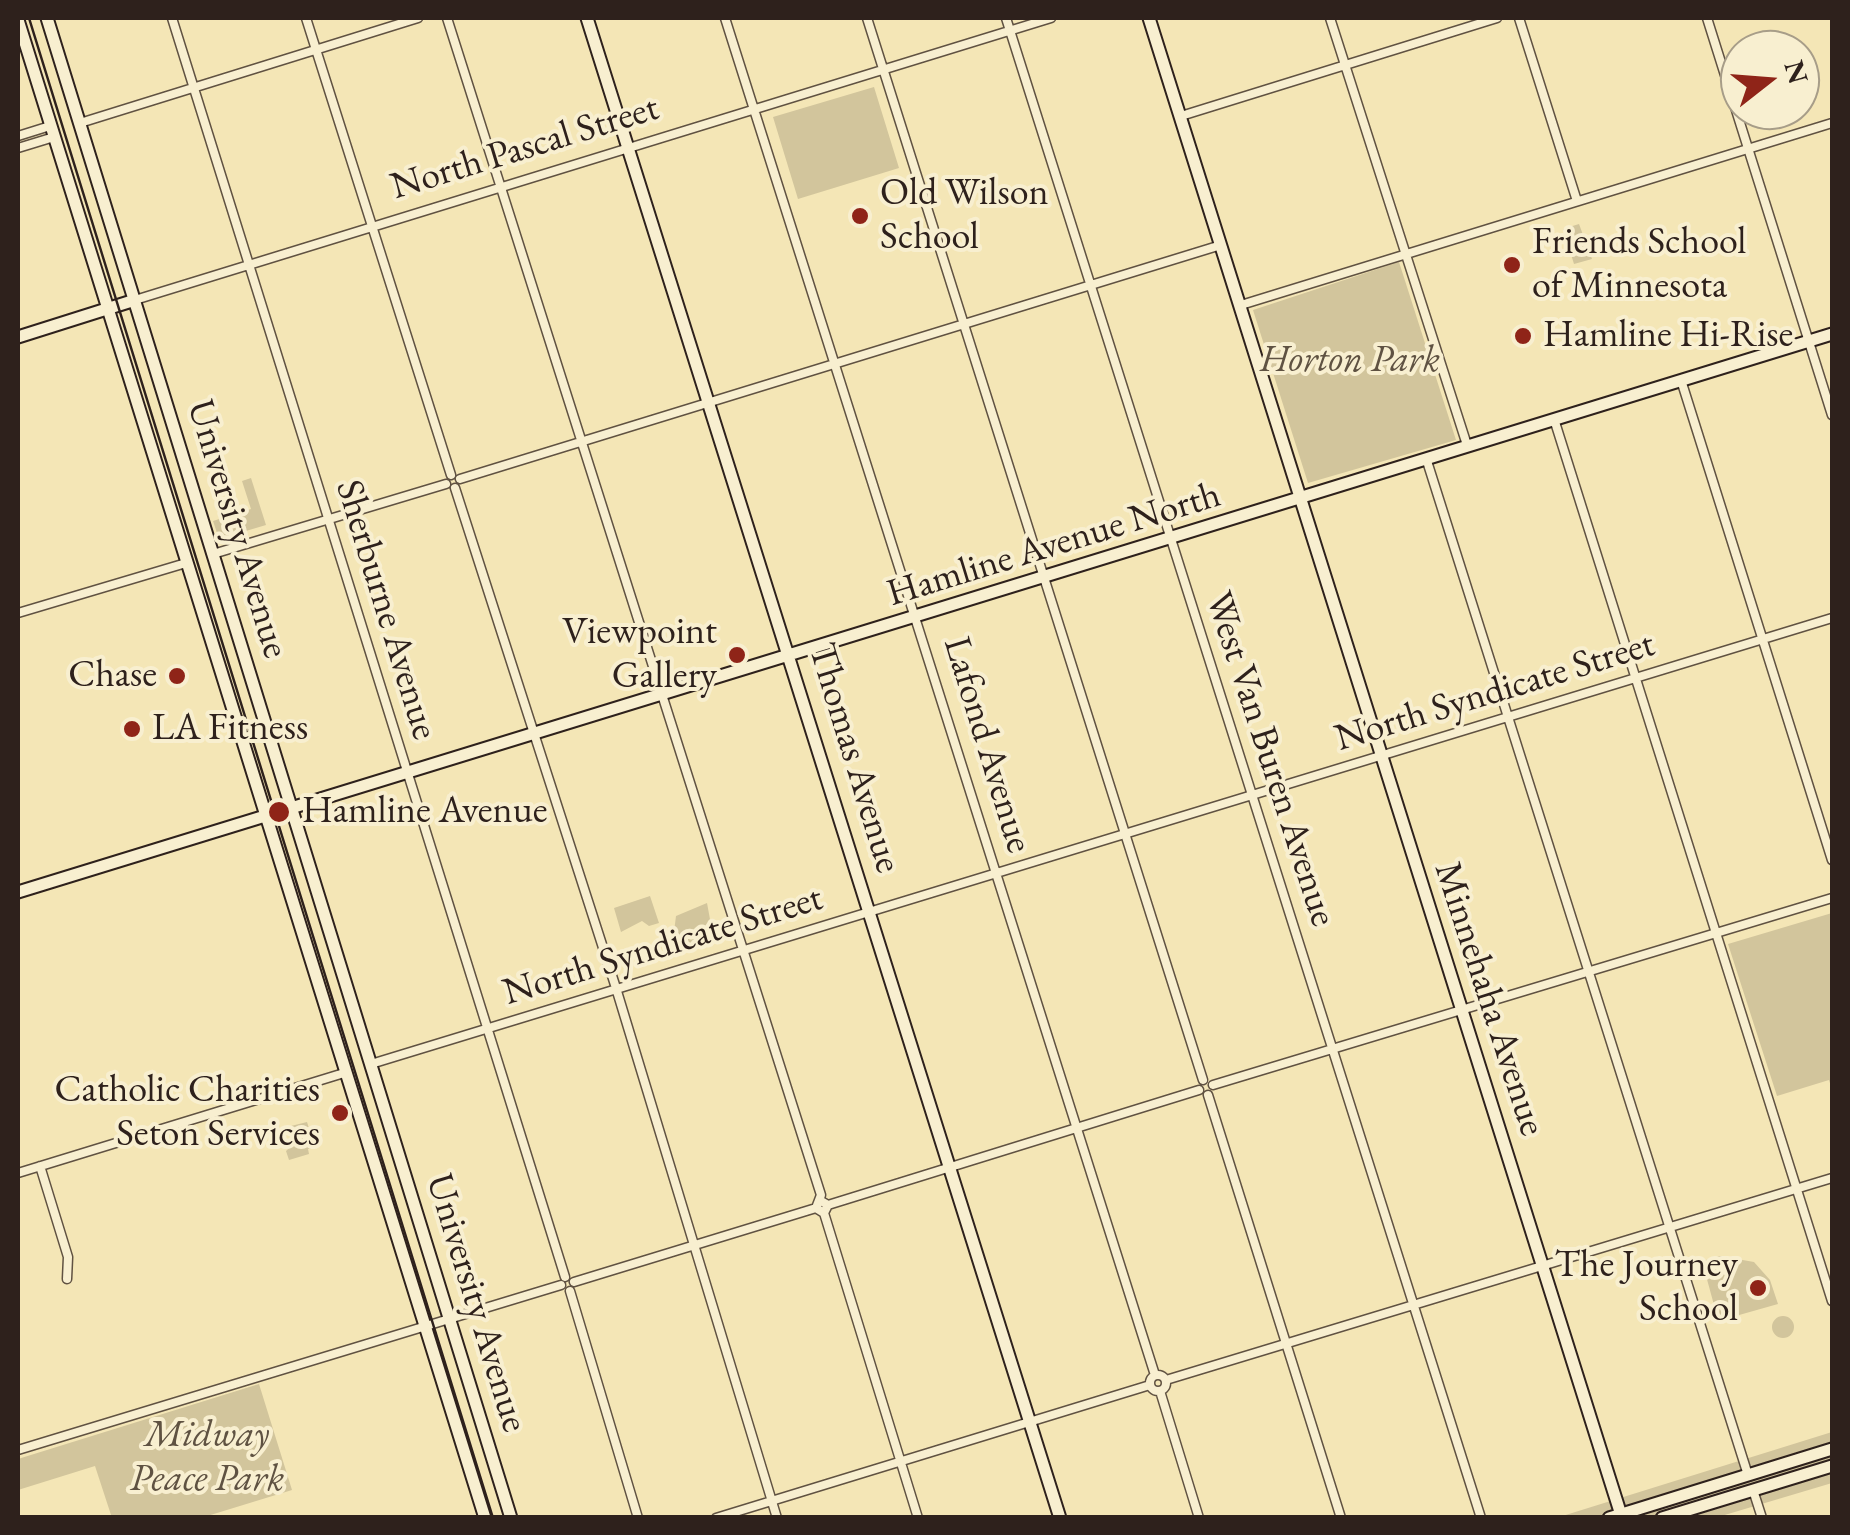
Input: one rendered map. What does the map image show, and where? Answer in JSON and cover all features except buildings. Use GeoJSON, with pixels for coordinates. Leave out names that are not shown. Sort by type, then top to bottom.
{"type":"FeatureCollection","features":[{"type":"Feature","properties":{"kind":"street","name":"University Avenue"},"geometry":{"type":"LineString","coordinates":[[47,18],[512,1518]]}},
{"type":"Feature","properties":{"kind":"street","name":"Sherburne Avenue"},"geometry":{"type":"LineString","coordinates":[[172,18],[488,1028],[563,1281]]}},
{"type":"Feature","properties":{"kind":"street"},"geometry":{"type":"LineString","coordinates":[[306,18],[616,988],[778,1518]]}},
{"type":"Feature","properties":{"kind":"street"},"geometry":{"type":"LineString","coordinates":[[80,123],[418,18]]}},
{"type":"Feature","properties":{"kind":"street"},"geometry":{"type":"LineString","coordinates":[[448,18],[744,950],[918,1518]]}},
{"type":"Feature","properties":{"kind":"street","name":"Thomas Avenue"},"geometry":{"type":"LineString","coordinates":[[587,18],[1060,1518]]}},
{"type":"Feature","properties":{"kind":"street","name":"Lafond Avenue"},"geometry":{"type":"LineString","coordinates":[[725,18],[1156,1375]]}},
{"type":"Feature","properties":{"kind":"street"},"geometry":{"type":"LineString","coordinates":[[866,18],[1204,1080],[1213,1085],[1832,898]]}},
{"type":"Feature","properties":{"kind":"street","name":"West Van Buren Avenue"},"geometry":{"type":"LineString","coordinates":[[1006,18],[1481,1518]]}},
{"type":"Feature","properties":{"kind":"street","name":"North Pascal Street"},"geometry":{"type":"LineString","coordinates":[[18,337],[1051,18]]}},
{"type":"Feature","properties":{"kind":"street","name":"Minnehaha Avenue"},"geometry":{"type":"LineString","coordinates":[[1149,18],[1617,1516]]}},
{"type":"Feature","properties":{"kind":"street"},"geometry":{"type":"LineString","coordinates":[[1330,18],[1467,445]]}},
{"type":"Feature","properties":{"kind":"street"},"geometry":{"type":"LineString","coordinates":[[1180,116],[1496,18]]}},
{"type":"Feature","properties":{"kind":"street"},"geometry":{"type":"LineString","coordinates":[[1519,18],[1577,201]]}},
{"type":"Feature","properties":{"kind":"street"},"geometry":{"type":"LineString","coordinates":[[1707,18],[1832,415]]}},
{"type":"Feature","properties":{"kind":"street","name":"University Avenue"},"geometry":{"type":"LineString","coordinates":[[18,20],[167,489],[263,816],[485,1518]]}},
{"type":"Feature","properties":{"kind":"street"},"geometry":{"type":"LineString","coordinates":[[1241,305],[1832,122]]}},
{"type":"Feature","properties":{"kind":"street"},"geometry":{"type":"LineString","coordinates":[[18,136],[52,131]]}},
{"type":"Feature","properties":{"kind":"street"},"geometry":{"type":"LineString","coordinates":[[18,148],[52,131]]}},
{"type":"Feature","properties":{"kind":"street"},"geometry":{"type":"LineString","coordinates":[[214,554],[1221,245]]}},
{"type":"Feature","properties":{"kind":"street","name":"Hamline Avenue North"},"geometry":{"type":"LineString","coordinates":[[263,816],[1172,540],[1832,334]]}},
{"type":"Feature","properties":{"kind":"street"},"geometry":{"type":"LineString","coordinates":[[1681,380],[1832,860]]}},
{"type":"Feature","properties":{"kind":"street"},"geometry":{"type":"LineString","coordinates":[[1554,419],[1832,1301]]}},
{"type":"Feature","properties":{"kind":"street"},"geometry":{"type":"LineString","coordinates":[[1426,458],[1748,1475]]}},
{"type":"Feature","properties":{"kind":"street"},"geometry":{"type":"LineString","coordinates":[[18,614],[186,563]]}},
{"type":"Feature","properties":{"kind":"street","name":"North Syndicate Street"},"geometry":{"type":"LineString","coordinates":[[371,1064],[1832,618]]}},
{"type":"Feature","properties":{"kind":"street"},"geometry":{"type":"LineString","coordinates":[[18,892],[263,816]]}},
{"type":"Feature","properties":{"kind":"street"},"geometry":{"type":"LineString","coordinates":[[18,1173],[344,1073]]}},
{"type":"Feature","properties":{"kind":"street"},"geometry":{"type":"LineString","coordinates":[[572,1286],[1198,1090],[1204,1080]]}},
{"type":"Feature","properties":{"kind":"street"},"geometry":{"type":"LineString","coordinates":[[1213,1085],[1208,1095],[1340,1518]]}},
{"type":"Feature","properties":{"kind":"street"},"geometry":{"type":"LineString","coordinates":[[1198,1090],[1208,1095]]}},
{"type":"Feature","properties":{"kind":"street"},"geometry":{"type":"LineString","coordinates":[[40,1166],[68,1257],[68,1280]]}},
{"type":"Feature","properties":{"kind":"street"},"geometry":{"type":"LineString","coordinates":[[716,1518],[1150,1385],[1156,1375],[1166,1380],[1832,1178]]}},
{"type":"Feature","properties":{"kind":"street"},"geometry":{"type":"LineString","coordinates":[[18,1450],[450,1320],[563,1281],[572,1286],[638,1518]]}},
{"type":"Feature","properties":{"kind":"street"},"geometry":{"type":"LineString","coordinates":[[1160,1391],[1166,1380]]}},
{"type":"Feature","properties":{"kind":"street"},"geometry":{"type":"LineString","coordinates":[[1150,1385],[1160,1391],[1200,1518]]}},
{"type":"Feature","properties":{"kind":"street"},"geometry":{"type":"LineString","coordinates":[[1617,1516],[1832,1449]]}},
{"type":"Feature","properties":{"kind":"street"},"geometry":{"type":"LineString","coordinates":[[1662,1518],[1832,1466]]}},
{"type":"Feature","properties":{"kind":"street"},"geometry":{"type":"LineString","coordinates":[[1753,1490],[1762,1518]]}},
{"type":"Feature","properties":{"kind":"green space"},"geometry":{"type":"Polygon","coordinates":[[[874,87],[899,168],[798,199],[773,117],[874,87]]]}},
{"type":"Feature","properties":{"kind":"green space"},"geometry":{"type":"Polygon","coordinates":[[[1579,224],[1592,259],[1574,264],[1563,229],[1579,224]]]}},
{"type":"Feature","properties":{"kind":"green space","name":"Horton Park"},"geometry":{"type":"Polygon","coordinates":[[[1399,262],[1456,440],[1308,483],[1253,310],[1399,262]]]}},
{"type":"Feature","properties":{"kind":"green space"},"geometry":{"type":"Polygon","coordinates":[[[251,478],[266,525],[219,539],[213,521],[251,509],[242,481],[251,478]]]}},
{"type":"Feature","properties":{"kind":"green space"},"geometry":{"type":"Polygon","coordinates":[[[650,896],[659,923],[649,926],[642,921],[621,932],[614,908],[650,896]]]}},
{"type":"Feature","properties":{"kind":"green space"},"geometry":{"type":"Polygon","coordinates":[[[707,903],[714,941],[680,951],[674,932],[676,916],[707,903]]]}},
{"type":"Feature","properties":{"kind":"green space"},"geometry":{"type":"Polygon","coordinates":[[[1832,913],[1832,1090],[1829,1080],[1777,1096],[1728,944],[1832,913]]]}},
{"type":"Feature","properties":{"kind":"green space"},"geometry":{"type":"Polygon","coordinates":[[[307,1122],[315,1147],[308,1149],[309,1154],[289,1160],[286,1151],[296,1142],[291,1126],[307,1122]]]}},
{"type":"Feature","properties":{"kind":"green space"},"geometry":{"type":"Polygon","coordinates":[[[1720,1256],[1754,1262],[1770,1280],[1778,1304],[1725,1319],[1717,1316],[1702,1261],[1720,1256]]]}},
{"type":"Feature","properties":{"kind":"green space"},"geometry":{"type":"Polygon","coordinates":[[[1783,1316],[1791,1319],[1791,1335],[1783,1338],[1775,1335],[1772,1327],[1775,1319],[1783,1316]]]}},
{"type":"Feature","properties":{"kind":"green space","name":"Midway Peace Park"},"geometry":{"type":"Polygon","coordinates":[[[259,1384],[292,1490],[204,1517],[112,1518],[95,1466],[18,1490],[18,1459],[259,1384]]]}},
{"type":"Feature","properties":{"kind":"green space"},"geometry":{"type":"Polygon","coordinates":[[[1832,1432],[1832,1483],[1718,1517],[1556,1518],[1832,1432]]]}},
{"type":"Feature","properties":{"kind":"tram line"},"geometry":{"type":"LineString","coordinates":[[29,18],[493,1518]]}},
{"type":"Feature","properties":{"kind":"place","name":"Old Wilson School"},"geometry":{"type":"Point","coordinates":[860,216]}},
{"type":"Feature","properties":{"kind":"place","name":"Friends School of Minnesota"},"geometry":{"type":"Point","coordinates":[1512,265]}},
{"type":"Feature","properties":{"kind":"place","name":"Hamline Hi-Rise"},"geometry":{"type":"Point","coordinates":[1523,336]}},
{"type":"Feature","properties":{"kind":"place","name":"Viewpoint Gallery"},"geometry":{"type":"Point","coordinates":[737,655]}},
{"type":"Feature","properties":{"kind":"place","name":"Chase"},"geometry":{"type":"Point","coordinates":[177,676]}},
{"type":"Feature","properties":{"kind":"place","name":"LA Fitness"},"geometry":{"type":"Point","coordinates":[132,729]}},
{"type":"Feature","properties":{"kind":"place","name":"Hamline Avenue"},"geometry":{"type":"Point","coordinates":[279,812]}},
{"type":"Feature","properties":{"kind":"place","name":"Catholic Charities Seton Services"},"geometry":{"type":"Point","coordinates":[340,1113]}},
{"type":"Feature","properties":{"kind":"place","name":"The Journey School"},"geometry":{"type":"Point","coordinates":[1758,1288]}}]}
